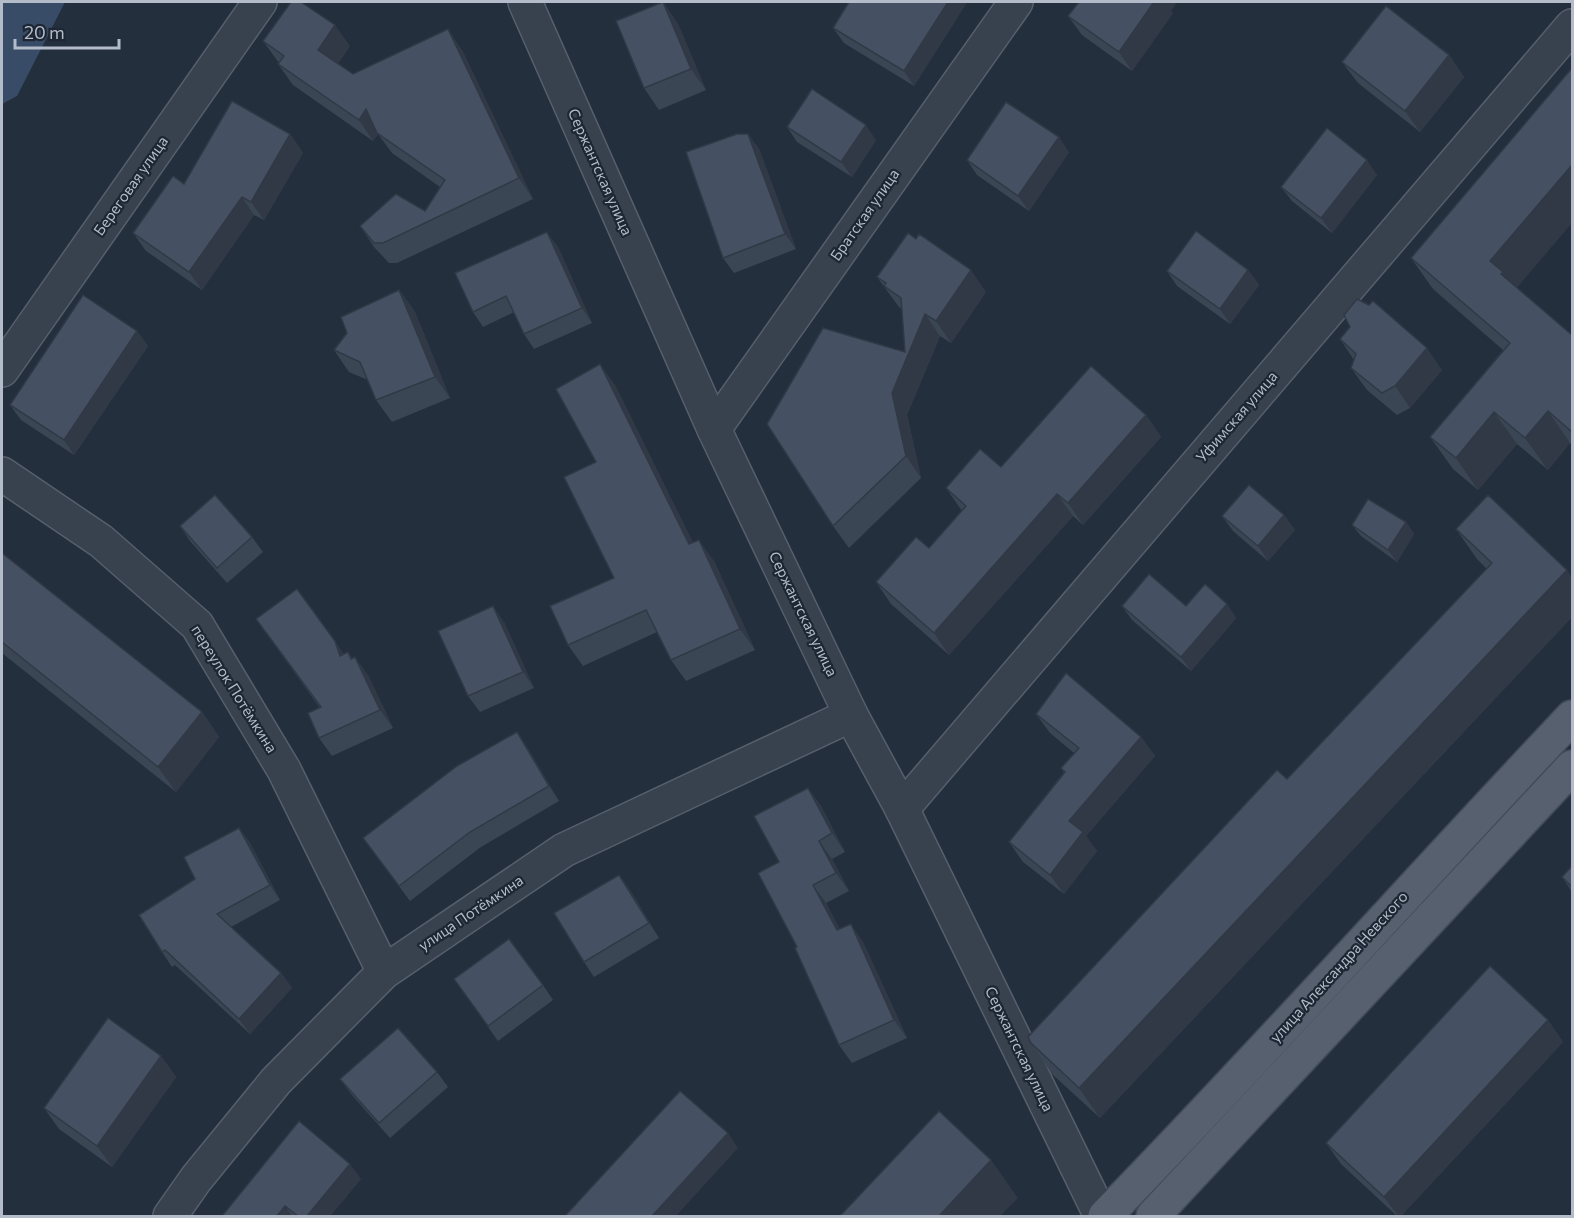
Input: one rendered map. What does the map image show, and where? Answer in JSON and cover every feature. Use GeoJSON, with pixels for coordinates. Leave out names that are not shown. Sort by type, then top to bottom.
{"type":"FeatureCollection","features":[{"type":"Feature","properties":{"kind":"main road","name":"улица Александра Невского"},"geometry":{"type":"LineString","coordinates":[[1105,1216],[1236,1081],[1429,868],[1572,717]]}},
{"type":"Feature","properties":{"kind":"main road"},"geometry":{"type":"LineString","coordinates":[[1153,1216],[1572,767]]}},
{"type":"Feature","properties":{"kind":"street","name":"Береговая улица"},"geometry":{"type":"LineString","coordinates":[[2,370],[260,2]]}},
{"type":"Feature","properties":{"kind":"street","name":"Сержантская улица"},"geometry":{"type":"LineString","coordinates":[[525,2],[714,429],[851,715],[902,809],[1101,1216]]}},
{"type":"Feature","properties":{"kind":"street","name":"Братская улица"},"geometry":{"type":"LineString","coordinates":[[714,429],[1016,2]]}},
{"type":"Feature","properties":{"kind":"street","name":"Уфимская улица"},"geometry":{"type":"LineString","coordinates":[[902,809],[1572,26]]}},
{"type":"Feature","properties":{"kind":"street","name":"переулок Потёмкина"},"geometry":{"type":"LineString","coordinates":[[2,474],[101,541],[197,625],[284,771],[384,972]]}},
{"type":"Feature","properties":{"kind":"street","name":"улица Потёмкина"},"geometry":{"type":"LineString","coordinates":[[170,1216],[196,1179],[276,1081],[384,972],[564,850],[851,715]]}},
{"type":"Feature","properties":{"kind":"water"},"geometry":{"type":"Polygon","coordinates":[[[2,2],[65,2],[17,96],[2,104],[2,2]]]}},
{"type":"Feature","properties":{"kind":"building"},"geometry":{"type":"Polygon","coordinates":[[[291,2],[301,2],[335,25],[318,50],[353,74],[448,29],[519,178],[383,243],[374,243],[360,226],[396,194],[425,211],[445,180],[377,133],[366,109],[359,120],[278,64],[284,56],[263,41],[291,2]]]}},
{"type":"Feature","properties":{"kind":"building"},"geometry":{"type":"Polygon","coordinates":[[[663,2],[691,69],[644,88],[616,21],[663,2]]]}},
{"type":"Feature","properties":{"kind":"building"},"geometry":{"type":"Polygon","coordinates":[[[849,2],[948,2],[904,71],[833,28],[849,2]]]}},
{"type":"Feature","properties":{"kind":"building"},"geometry":{"type":"Polygon","coordinates":[[[1079,2],[1154,2],[1119,52],[1068,16],[1079,2]]]}},
{"type":"Feature","properties":{"kind":"building"},"geometry":{"type":"Polygon","coordinates":[[[1386,6],[1449,55],[1405,111],[1342,62],[1386,6]]]}},
{"type":"Feature","properties":{"kind":"building"},"geometry":{"type":"Polygon","coordinates":[[[1572,68],[1572,165],[1490,261],[1503,272],[1501,274],[1572,335],[1572,432],[1548,411],[1525,438],[1494,412],[1456,458],[1430,437],[1510,343],[1411,258],[1572,68]]]}},
{"type":"Feature","properties":{"kind":"building"},"geometry":{"type":"Polygon","coordinates":[[[812,89],[866,125],[841,162],[787,127],[812,89]]]}},
{"type":"Feature","properties":{"kind":"building"},"geometry":{"type":"Polygon","coordinates":[[[232,101],[290,134],[251,202],[242,197],[189,272],[133,233],[173,176],[184,184],[232,101]]]}},
{"type":"Feature","properties":{"kind":"building"},"geometry":{"type":"Polygon","coordinates":[[[1006,102],[1059,137],[1018,196],[967,160],[1006,102]]]}},
{"type":"Feature","properties":{"kind":"building"},"geometry":{"type":"Polygon","coordinates":[[[1327,128],[1367,160],[1321,218],[1281,187],[1327,128]]]}},
{"type":"Feature","properties":{"kind":"building"},"geometry":{"type":"Polygon","coordinates":[[[737,134],[748,134],[785,234],[723,258],[686,152],[737,134]]]}},
{"type":"Feature","properties":{"kind":"building"},"geometry":{"type":"Polygon","coordinates":[[[1196,231],[1248,270],[1220,309],[1167,271],[1196,231]]]}},
{"type":"Feature","properties":{"kind":"building"},"geometry":{"type":"Polygon","coordinates":[[[547,232],[582,308],[524,334],[506,296],[473,312],[455,273],[547,232]]]}},
{"type":"Feature","properties":{"kind":"building"},"geometry":{"type":"Polygon","coordinates":[[[908,233],[916,239],[919,234],[971,270],[936,321],[925,314],[892,393],[906,456],[833,526],[767,424],[823,328],[905,352],[901,298],[884,286],[886,283],[877,277],[908,233]]]}},
{"type":"Feature","properties":{"kind":"building"},"geometry":{"type":"Polygon","coordinates":[[[399,290],[435,377],[376,400],[360,362],[334,350],[347,333],[341,317],[399,290]]]}},
{"type":"Feature","properties":{"kind":"building"},"geometry":{"type":"Polygon","coordinates":[[[83,295],[137,331],[64,440],[10,405],[83,295]]]}},
{"type":"Feature","properties":{"kind":"building"},"geometry":{"type":"Polygon","coordinates":[[[1357,299],[1369,305],[1373,301],[1427,348],[1395,386],[1382,393],[1351,368],[1356,354],[1340,339],[1350,327],[1344,315],[1357,299]]]}},
{"type":"Feature","properties":{"kind":"building"},"geometry":{"type":"Polygon","coordinates":[[[600,364],[689,544],[699,540],[740,629],[671,660],[646,610],[568,645],[550,606],[614,578],[564,477],[596,462],[556,389],[600,364]]]}},
{"type":"Feature","properties":{"kind":"building"},"geometry":{"type":"Polygon","coordinates":[[[1091,366],[1146,415],[1068,503],[1057,494],[934,633],[876,582],[916,537],[929,548],[966,506],[946,488],[980,449],[1001,467],[1091,366]]]}},
{"type":"Feature","properties":{"kind":"building"},"geometry":{"type":"Polygon","coordinates":[[[1249,485],[1284,515],[1258,546],[1222,516],[1249,485]]]}},
{"type":"Feature","properties":{"kind":"building"},"geometry":{"type":"Polygon","coordinates":[[[215,495],[252,537],[217,568],[180,526],[215,495]]]}},
{"type":"Feature","properties":{"kind":"building"},"geometry":{"type":"Polygon","coordinates":[[[1488,495],[1567,570],[1079,1088],[1031,1043],[1028,1037],[1277,770],[1287,779],[1492,563],[1456,529],[1488,495]]]}},
{"type":"Feature","properties":{"kind":"building"},"geometry":{"type":"Polygon","coordinates":[[[1368,499],[1406,522],[1388,550],[1352,525],[1368,499]]]}},
{"type":"Feature","properties":{"kind":"building"},"geometry":{"type":"Polygon","coordinates":[[[2,553],[202,712],[158,767],[2,642],[2,553]]]}},
{"type":"Feature","properties":{"kind":"building"},"geometry":{"type":"Polygon","coordinates":[[[1149,574],[1186,606],[1205,584],[1227,604],[1181,657],[1122,606],[1149,574]]]}},
{"type":"Feature","properties":{"kind":"building"},"geometry":{"type":"Polygon","coordinates":[[[297,589],[335,641],[340,656],[348,652],[351,659],[355,657],[380,710],[319,738],[308,713],[321,707],[256,619],[297,589]]]}},
{"type":"Feature","properties":{"kind":"building"},"geometry":{"type":"Polygon","coordinates":[[[493,606],[523,672],[468,696],[438,631],[493,606]]]}},
{"type":"Feature","properties":{"kind":"building"},"geometry":{"type":"Polygon","coordinates":[[[1066,673],[1141,737],[1069,821],[1083,832],[1050,875],[1009,842],[1065,772],[1061,768],[1079,748],[1036,714],[1066,673]]]}},
{"type":"Feature","properties":{"kind":"building"},"geometry":{"type":"Polygon","coordinates":[[[517,732],[549,786],[470,832],[399,886],[363,838],[457,766],[517,732]]]}},
{"type":"Feature","properties":{"kind":"building"},"geometry":{"type":"Polygon","coordinates":[[[808,788],[832,833],[819,841],[836,873],[813,885],[837,930],[851,924],[894,1020],[839,1045],[795,948],[797,947],[758,873],[779,862],[754,816],[808,788]]]}},
{"type":"Feature","properties":{"kind":"building"},"geometry":{"type":"Polygon","coordinates":[[[239,828],[270,885],[217,914],[281,973],[239,1019],[165,950],[162,952],[139,915],[195,879],[184,857],[239,828]]]}},
{"type":"Feature","properties":{"kind":"building"},"geometry":{"type":"Polygon","coordinates":[[[1572,866],[1572,887],[1562,877],[1572,866]]]}},
{"type":"Feature","properties":{"kind":"building"},"geometry":{"type":"Polygon","coordinates":[[[619,875],[649,923],[584,962],[554,913],[619,875]]]}},
{"type":"Feature","properties":{"kind":"building"},"geometry":{"type":"Polygon","coordinates":[[[509,939],[543,985],[488,1026],[454,979],[509,939]]]}},
{"type":"Feature","properties":{"kind":"building"},"geometry":{"type":"Polygon","coordinates":[[[1490,966],[1548,1020],[1384,1197],[1326,1143],[1490,966]]]}},
{"type":"Feature","properties":{"kind":"building"},"geometry":{"type":"Polygon","coordinates":[[[108,1018],[161,1056],[97,1146],[44,1108],[108,1018]]]}},
{"type":"Feature","properties":{"kind":"building"},"geometry":{"type":"Polygon","coordinates":[[[398,1028],[437,1072],[379,1123],[340,1079],[398,1028]]]}},
{"type":"Feature","properties":{"kind":"building"},"geometry":{"type":"Polygon","coordinates":[[[680,1091],[728,1133],[652,1216],[565,1216],[680,1091]]]}},
{"type":"Feature","properties":{"kind":"building"},"geometry":{"type":"Polygon","coordinates":[[[939,1111],[991,1160],[939,1216],[840,1216],[939,1111]]]}},
{"type":"Feature","properties":{"kind":"building"},"geometry":{"type":"Polygon","coordinates":[[[299,1121],[350,1164],[307,1216],[298,1216],[285,1206],[277,1216],[222,1216],[299,1121]]]}}]}
